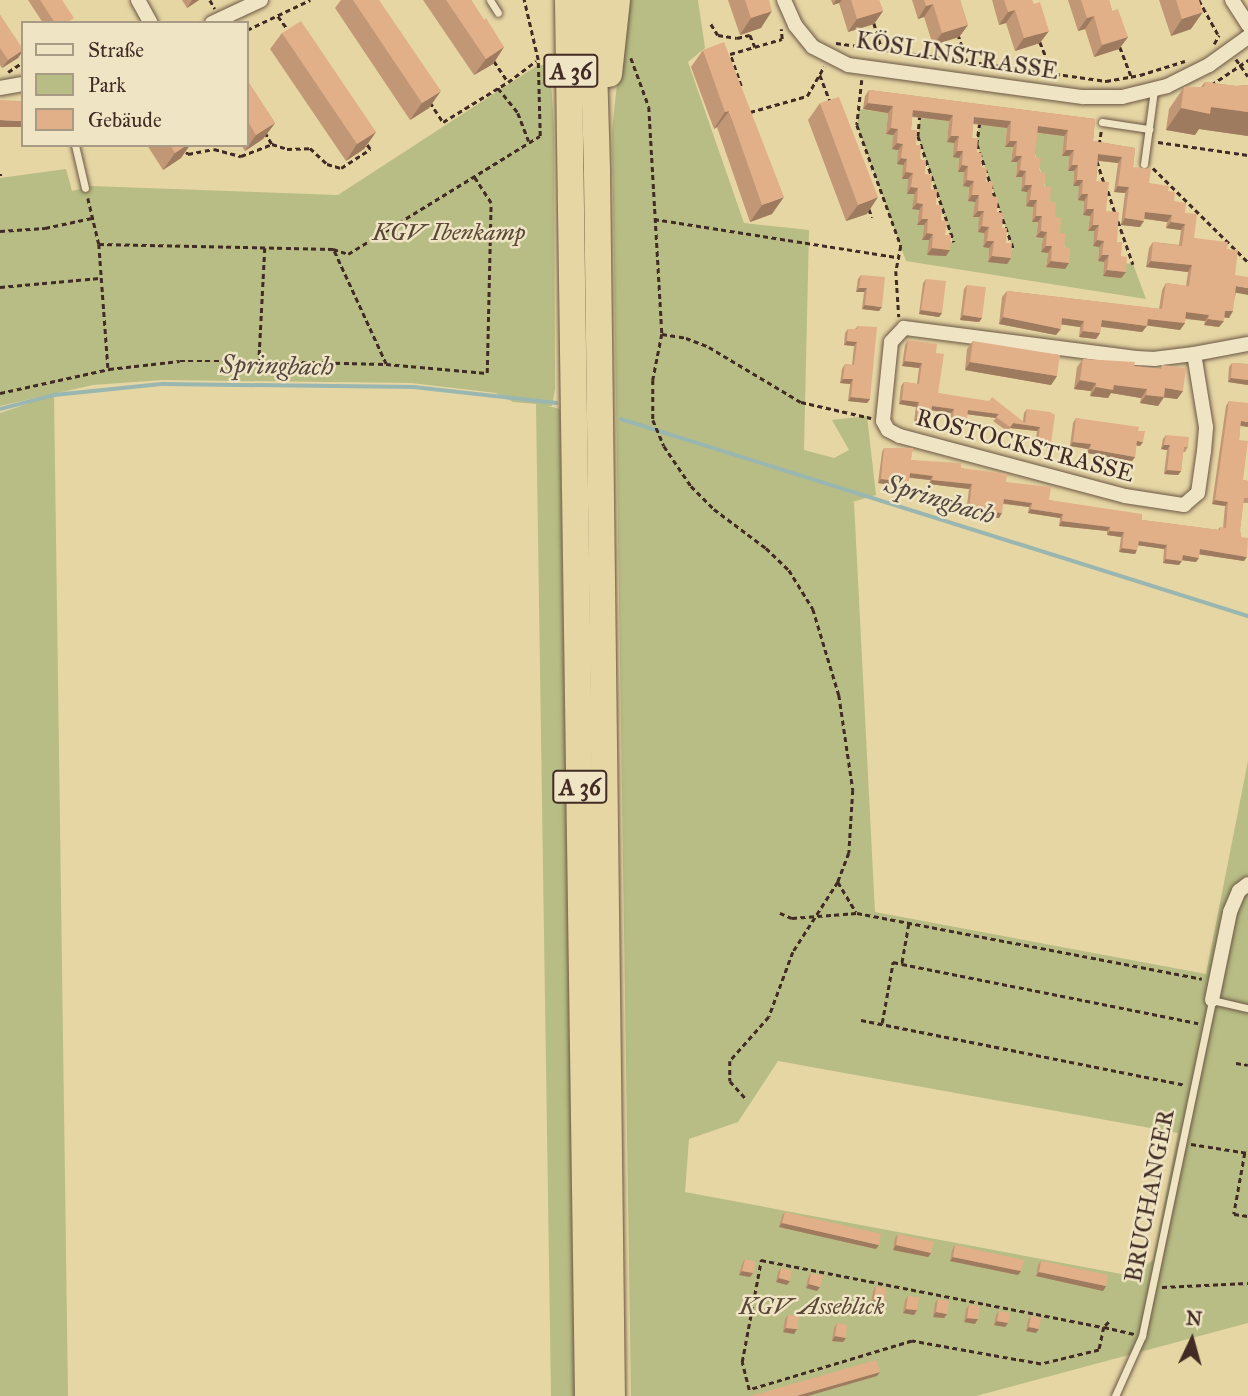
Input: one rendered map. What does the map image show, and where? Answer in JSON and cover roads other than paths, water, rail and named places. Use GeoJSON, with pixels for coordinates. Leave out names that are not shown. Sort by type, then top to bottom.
{"type":"FeatureCollection","features":[{"type":"Feature","properties":{"kind":"highway"},"geometry":{"type":"LineString","coordinates":[[549,0],[562,98],[572,142]]}},
{"type":"Feature","properties":{"kind":"highway","name":"A 36"},"geometry":{"type":"LineString","coordinates":[[568,0],[588,1396]]}},
{"type":"Feature","properties":{"kind":"highway","name":"A 36"},"geometry":{"type":"LineString","coordinates":[[593,0],[612,1396]]}},
{"type":"Feature","properties":{"kind":"highway"},"geometry":{"type":"LineString","coordinates":[[597,173],[607,118],[617,0]]}},
{"type":"Feature","properties":{"kind":"street"},"geometry":{"type":"LineString","coordinates":[[138,0],[150,21]]}},
{"type":"Feature","properties":{"kind":"street"},"geometry":{"type":"LineString","coordinates":[[216,21],[261,0]]}},
{"type":"Feature","properties":{"kind":"street","name":"KÖSLINSTRASSE"},"geometry":{"type":"LineString","coordinates":[[784,0],[795,25],[813,47],[848,65],[1083,97],[1122,97],[1154,90],[1196,73],[1248,37]]}},
{"type":"Feature","properties":{"kind":"street"},"geometry":{"type":"LineString","coordinates":[[1232,0],[1248,25]]}},
{"type":"Feature","properties":{"kind":"street"},"geometry":{"type":"LineString","coordinates":[[2,81],[21,84]]}},
{"type":"Feature","properties":{"kind":"street","name":"ROSTOCKSTRASSE"},"geometry":{"type":"LineString","coordinates":[[1194,354],[1204,408],[1205,451],[1198,493],[1184,505],[1125,496],[900,436],[888,430],[883,421],[891,342],[904,328],[1155,359],[1248,344]]}},
{"type":"Feature","properties":{"kind":"street"},"geometry":{"type":"LineString","coordinates":[[1212,1000],[1235,897],[1248,884]]}},
{"type":"Feature","properties":{"kind":"lane"},"geometry":{"type":"LineString","coordinates":[[490,0],[498,13]]}},
{"type":"Feature","properties":{"kind":"lane"},"geometry":{"type":"LineString","coordinates":[[1145,161],[1154,90]]}},
{"type":"Feature","properties":{"kind":"lane"},"geometry":{"type":"LineString","coordinates":[[1102,122],[1149,129]]}},
{"type":"Feature","properties":{"kind":"lane"},"geometry":{"type":"LineString","coordinates":[[75,147],[85,188]]}},
{"type":"Feature","properties":{"kind":"lane"},"geometry":{"type":"LineString","coordinates":[[1212,1000],[1248,1008]]}},
{"type":"Feature","properties":{"kind":"lane","name":"BRUCHANGER"},"geometry":{"type":"LineString","coordinates":[[1115,1396],[1142,1336],[1212,1000]]}},
{"type":"Feature","properties":{"kind":"waterway","name":"Springbach"},"geometry":{"type":"LineString","coordinates":[[0,409],[54,395],[163,384],[414,387],[556,403]]}},
{"type":"Feature","properties":{"kind":"waterway","name":"Springbach"},"geometry":{"type":"LineString","coordinates":[[621,419],[1248,616]]}},
{"type":"Feature","properties":{"kind":"park label","name":"KGV Ibenkamp"},"geometry":{"type":"Point","coordinates":[449,233]}},
{"type":"Feature","properties":{"kind":"park label","name":"KGV Asseblick"},"geometry":{"type":"Point","coordinates":[812,1307]}}]}
